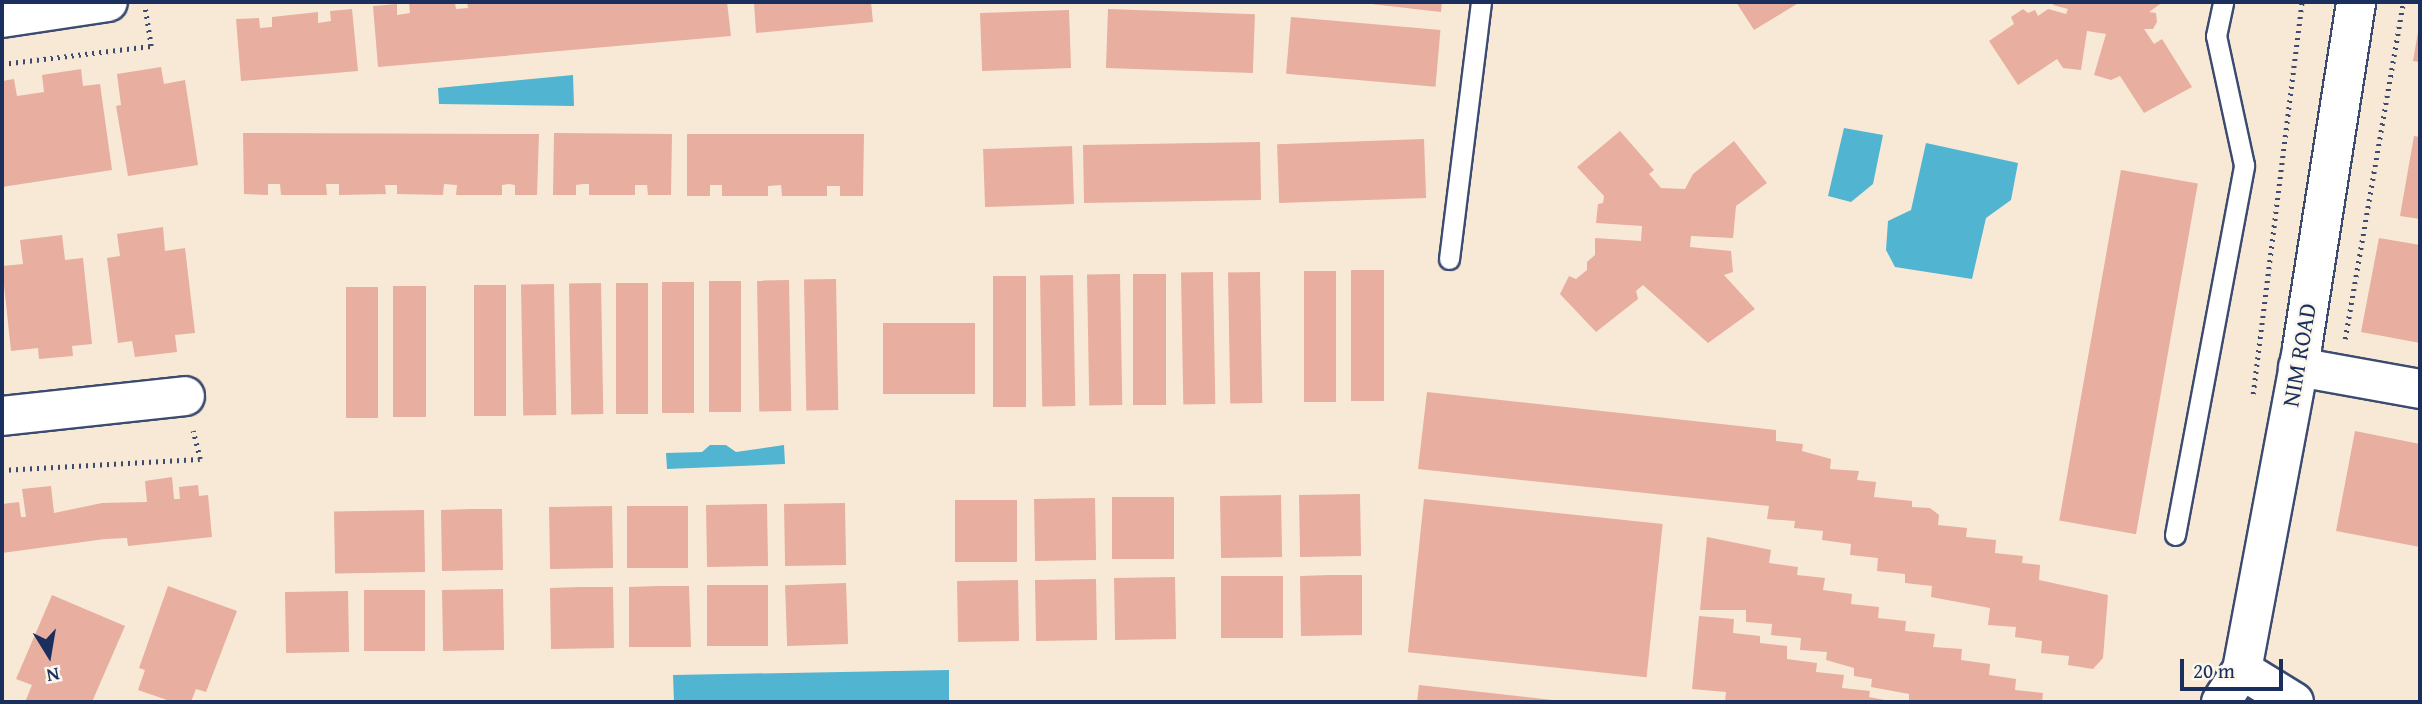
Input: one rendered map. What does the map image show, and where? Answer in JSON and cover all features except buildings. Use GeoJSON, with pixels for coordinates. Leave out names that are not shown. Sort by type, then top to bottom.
{"type":"FeatureCollection","features":[{"type":"Feature","properties":{"kind":"street"},"geometry":{"type":"LineString","coordinates":[[2,18],[108,2]]}},
{"type":"Feature","properties":{"kind":"street","name":"NIM ROAD"},"geometry":{"type":"LineString","coordinates":[[2221,702],[2242,670],[2298,367],[2356,2]]}},
{"type":"Feature","properties":{"kind":"street"},"geometry":{"type":"LineString","coordinates":[[2298,367],[2420,389]]}},
{"type":"Feature","properties":{"kind":"street"},"geometry":{"type":"LineString","coordinates":[[2,416],[185,396]]}},
{"type":"Feature","properties":{"kind":"street"},"geometry":{"type":"LineString","coordinates":[[2242,670],[2294,702]]}},
{"type":"Feature","properties":{"kind":"lane"},"geometry":{"type":"LineString","coordinates":[[1449,259],[1481,2]]}},
{"type":"Feature","properties":{"kind":"lane"},"geometry":{"type":"LineString","coordinates":[[2175,535],[2244,165],[2216,36],[2223,2]]}},
{"type":"Feature","properties":{"kind":"path"},"geometry":{"type":"LineString","coordinates":[[2,64],[151,46],[144,2]]}},
{"type":"Feature","properties":{"kind":"path"},"geometry":{"type":"LineString","coordinates":[[2252,400],[2302,2]]}},
{"type":"Feature","properties":{"kind":"path"},"geometry":{"type":"LineString","coordinates":[[2,470],[200,459],[185,396]]}},
{"type":"Feature","properties":{"kind":"water"},"geometry":{"type":"Polygon","coordinates":[[[573,75],[574,106],[439,104],[438,88],[573,75]]]}},
{"type":"Feature","properties":{"kind":"water"},"geometry":{"type":"Polygon","coordinates":[[[1844,128],[1883,135],[1873,184],[1851,202],[1828,196],[1844,128]]]}},
{"type":"Feature","properties":{"kind":"water"},"geometry":{"type":"Polygon","coordinates":[[[1926,143],[2018,163],[2011,200],[1986,218],[1972,279],[1895,267],[1886,250],[1888,221],[1911,210],[1926,143]]]}},
{"type":"Feature","properties":{"kind":"water"},"geometry":{"type":"Polygon","coordinates":[[[710,445],[726,445],[736,452],[784,445],[785,464],[667,469],[666,453],[702,452],[710,445]]]}},
{"type":"Feature","properties":{"kind":"water"},"geometry":{"type":"Polygon","coordinates":[[[949,670],[949,702],[674,702],[673,675],[949,670]]]}}]}
